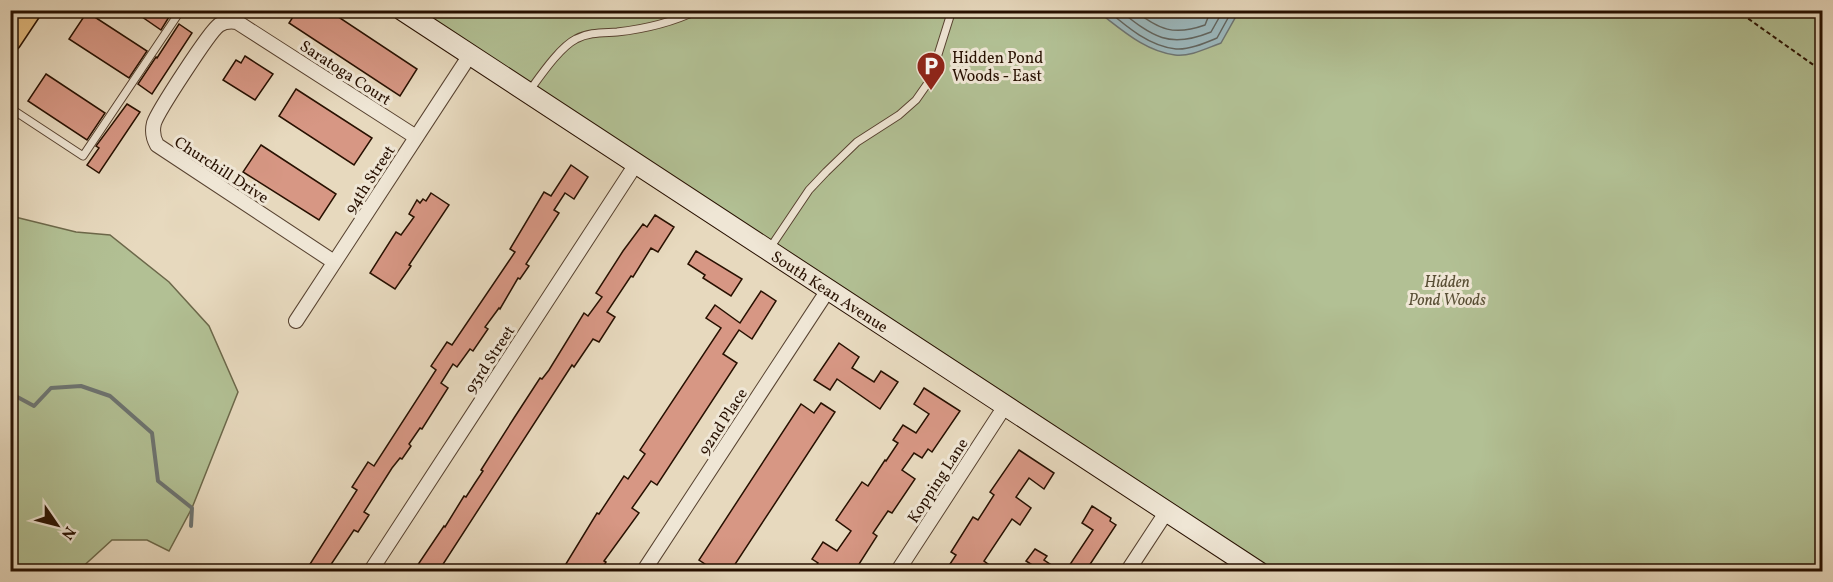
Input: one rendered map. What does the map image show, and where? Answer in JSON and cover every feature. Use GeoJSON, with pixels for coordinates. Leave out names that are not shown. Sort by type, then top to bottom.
{"type":"FeatureCollection","features":[{"type":"Feature","properties":{"kind":"main road"},"geometry":{"type":"LineString","coordinates":[[10,40],[30,10]]}},
{"type":"Feature","properties":{"kind":"street","name":"South Kean Avenue"},"geometry":{"type":"LineString","coordinates":[[402,10],[1259,572]]}},
{"type":"Feature","properties":{"kind":"street","name":"Saratoga Court"},"geometry":{"type":"LineString","coordinates":[[182,77],[213,31],[223,23],[237,22],[416,137]]}},
{"type":"Feature","properties":{"kind":"street","name":"94th Street"},"geometry":{"type":"LineString","coordinates":[[296,321],[470,55]]}},
{"type":"Feature","properties":{"kind":"street","name":"Churchill Drive"},"geometry":{"type":"LineString","coordinates":[[182,77],[154,123],[153,136],[157,145],[334,262]]}},
{"type":"Feature","properties":{"kind":"street","name":"93rd Street"},"geometry":{"type":"LineString","coordinates":[[370,572],[636,164]]}},
{"type":"Feature","properties":{"kind":"street","name":"92nd Place"},"geometry":{"type":"LineString","coordinates":[[643,572],[828,290]]}},
{"type":"Feature","properties":{"kind":"street","name":"Kopping Lane"},"geometry":{"type":"LineString","coordinates":[[897,572],[1005,406]]}},
{"type":"Feature","properties":{"kind":"street"},"geometry":{"type":"LineString","coordinates":[[1127,572],[1167,511]]}},
{"type":"Feature","properties":{"kind":"lane"},"geometry":{"type":"LineString","coordinates":[[10,108],[83,156],[181,10]]}},
{"type":"Feature","properties":{"kind":"lane"},"geometry":{"type":"LineString","coordinates":[[528,93],[563,50],[576,39],[601,32],[617,32],[679,20],[698,10]]}},
{"type":"Feature","properties":{"kind":"lane"},"geometry":{"type":"LineString","coordinates":[[768,250],[809,190],[826,172],[857,142],[899,115],[916,100],[930,80],[952,10]]}},
{"type":"Feature","properties":{"kind":"path"},"geometry":{"type":"LineString","coordinates":[[1736,10],[1822,71]]}},
{"type":"Feature","properties":{"kind":"green space","name":"Hidden Pond Woods"},"geometry":{"type":"Polygon","coordinates":[[[399,11],[1818,11],[1822,13],[1822,571],[1261,571],[399,11]]]}},
{"type":"Feature","properties":{"kind":"green space"},"geometry":{"type":"Polygon","coordinates":[[[11,216],[76,232],[110,235],[169,282],[209,326],[238,392],[192,508],[169,551],[147,540],[112,540],[78,571],[11,571],[11,216]]]}},
{"type":"Feature","properties":{"kind":"water"},"geometry":{"type":"Polygon","coordinates":[[[1097,11],[1234,11],[1235,18],[1221,43],[1192,53],[1175,55],[1143,44],[1097,11]]]}},
{"type":"Feature","properties":{"kind":"building"},"geometry":{"type":"Polygon","coordinates":[[[132,10],[170,10],[167,16],[169,17],[161,30],[132,10]]]}},
{"type":"Feature","properties":{"kind":"building"},"geometry":{"type":"Polygon","coordinates":[[[283,10],[328,10],[417,69],[400,96],[289,23],[293,17],[283,10]]]}},
{"type":"Feature","properties":{"kind":"building"},"geometry":{"type":"Polygon","coordinates":[[[87,12],[147,51],[129,78],[69,39],[87,12]]]}},
{"type":"Feature","properties":{"kind":"building"},"geometry":{"type":"Polygon","coordinates":[[[179,24],[192,33],[152,94],[138,84],[179,24]]]}},
{"type":"Feature","properties":{"kind":"building"},"geometry":{"type":"Polygon","coordinates":[[[245,56],[273,74],[255,100],[223,80],[236,60],[241,63],[245,56]]]}},
{"type":"Feature","properties":{"kind":"building"},"geometry":{"type":"Polygon","coordinates":[[[46,74],[105,113],[87,140],[28,101],[46,74]]]}},
{"type":"Feature","properties":{"kind":"building"},"geometry":{"type":"Polygon","coordinates":[[[296,89],[372,138],[354,165],[279,116],[296,89]]]}},
{"type":"Feature","properties":{"kind":"building"},"geometry":{"type":"Polygon","coordinates":[[[127,104],[140,112],[99,173],[87,165],[99,148],[96,146],[127,104]]]}},
{"type":"Feature","properties":{"kind":"building"},"geometry":{"type":"Polygon","coordinates":[[[261,145],[336,194],[319,220],[243,172],[261,145]]]}},
{"type":"Feature","properties":{"kind":"building"},"geometry":{"type":"Polygon","coordinates":[[[571,165],[588,177],[574,199],[565,193],[554,210],[559,213],[526,264],[529,266],[520,279],[518,278],[500,309],[485,327],[488,329],[473,351],[470,349],[457,367],[453,364],[441,383],[448,388],[422,429],[420,428],[409,444],[411,446],[392,468],[364,512],[369,515],[358,532],[354,530],[326,572],[305,572],[357,490],[352,487],[368,462],[374,466],[436,370],[431,366],[447,342],[452,345],[515,252],[510,249],[544,192],[551,196],[571,165]]]}},
{"type":"Feature","properties":{"kind":"building"},"geometry":{"type":"Polygon","coordinates":[[[431,193],[449,205],[395,289],[370,273],[396,232],[401,235],[414,217],[409,214],[417,200],[420,203],[423,199],[426,201],[431,193]]]}},
{"type":"Feature","properties":{"kind":"building"},"geometry":{"type":"Polygon","coordinates":[[[655,215],[674,227],[658,252],[651,248],[607,312],[615,317],[599,342],[593,339],[574,367],[572,365],[438,572],[413,572],[464,496],[466,497],[514,418],[540,378],[542,379],[549,370],[584,313],[588,316],[602,297],[596,293],[623,251],[643,224],[647,227],[655,215]]]}},
{"type":"Feature","properties":{"kind":"building"},"geometry":{"type":"Polygon","coordinates":[[[696,251],[742,279],[731,296],[703,278],[705,275],[688,264],[696,251]]]}},
{"type":"Feature","properties":{"kind":"building"},"geometry":{"type":"Polygon","coordinates":[[[761,291],[776,301],[752,339],[739,330],[723,354],[737,363],[657,485],[651,481],[632,508],[639,513],[604,561],[606,562],[600,572],[561,572],[597,513],[599,514],[624,476],[628,479],[645,454],[640,450],[721,328],[706,318],[715,305],[740,323],[761,291]]]}},
{"type":"Feature","properties":{"kind":"building"},"geometry":{"type":"Polygon","coordinates":[[[839,343],[859,357],[852,368],[874,382],[881,371],[898,382],[880,409],[837,379],[830,390],[814,380],[839,343]]]}},
{"type":"Feature","properties":{"kind":"building"},"geometry":{"type":"Polygon","coordinates":[[[924,388],[960,411],[932,452],[928,449],[922,458],[914,453],[902,470],[915,479],[892,513],[888,511],[873,533],[877,536],[854,572],[812,572],[818,563],[812,559],[823,542],[837,551],[851,531],[836,520],[862,482],[868,486],[886,461],[898,443],[893,440],[903,425],[916,433],[929,414],[914,404],[924,388]]]}},
{"type":"Feature","properties":{"kind":"building"},"geometry":{"type":"Polygon","coordinates":[[[821,403],[835,412],[730,572],[717,572],[699,560],[801,404],[814,413],[821,403]]]}},
{"type":"Feature","properties":{"kind":"building"},"geometry":{"type":"Polygon","coordinates":[[[1019,450],[1054,473],[1044,489],[1029,478],[1016,497],[1031,508],[1020,525],[1012,519],[984,561],[999,572],[962,572],[950,564],[956,555],[951,552],[973,517],[978,520],[994,495],[990,492],[1019,450]]]}},
{"type":"Feature","properties":{"kind":"building"},"geometry":{"type":"Polygon","coordinates":[[[1092,506],[1111,518],[1110,521],[1116,525],[1085,572],[1065,572],[1093,530],[1082,523],[1092,506]]]}},
{"type":"Feature","properties":{"kind":"building"},"geometry":{"type":"Polygon","coordinates":[[[1035,549],[1047,556],[1044,560],[1062,572],[1043,572],[1026,561],[1035,549]]]}},
{"type":"Feature","properties":{"kind":"waterway"},"geometry":{"type":"LineString","coordinates":[[10,393],[34,406],[51,388],[81,386],[110,396],[152,433],[158,481],[192,508],[191,526]]}},
{"type":"Feature","properties":{"kind":"place","name":"Hidden Pond Woods - East"},"geometry":{"type":"Point","coordinates":[931,92]}}]}
